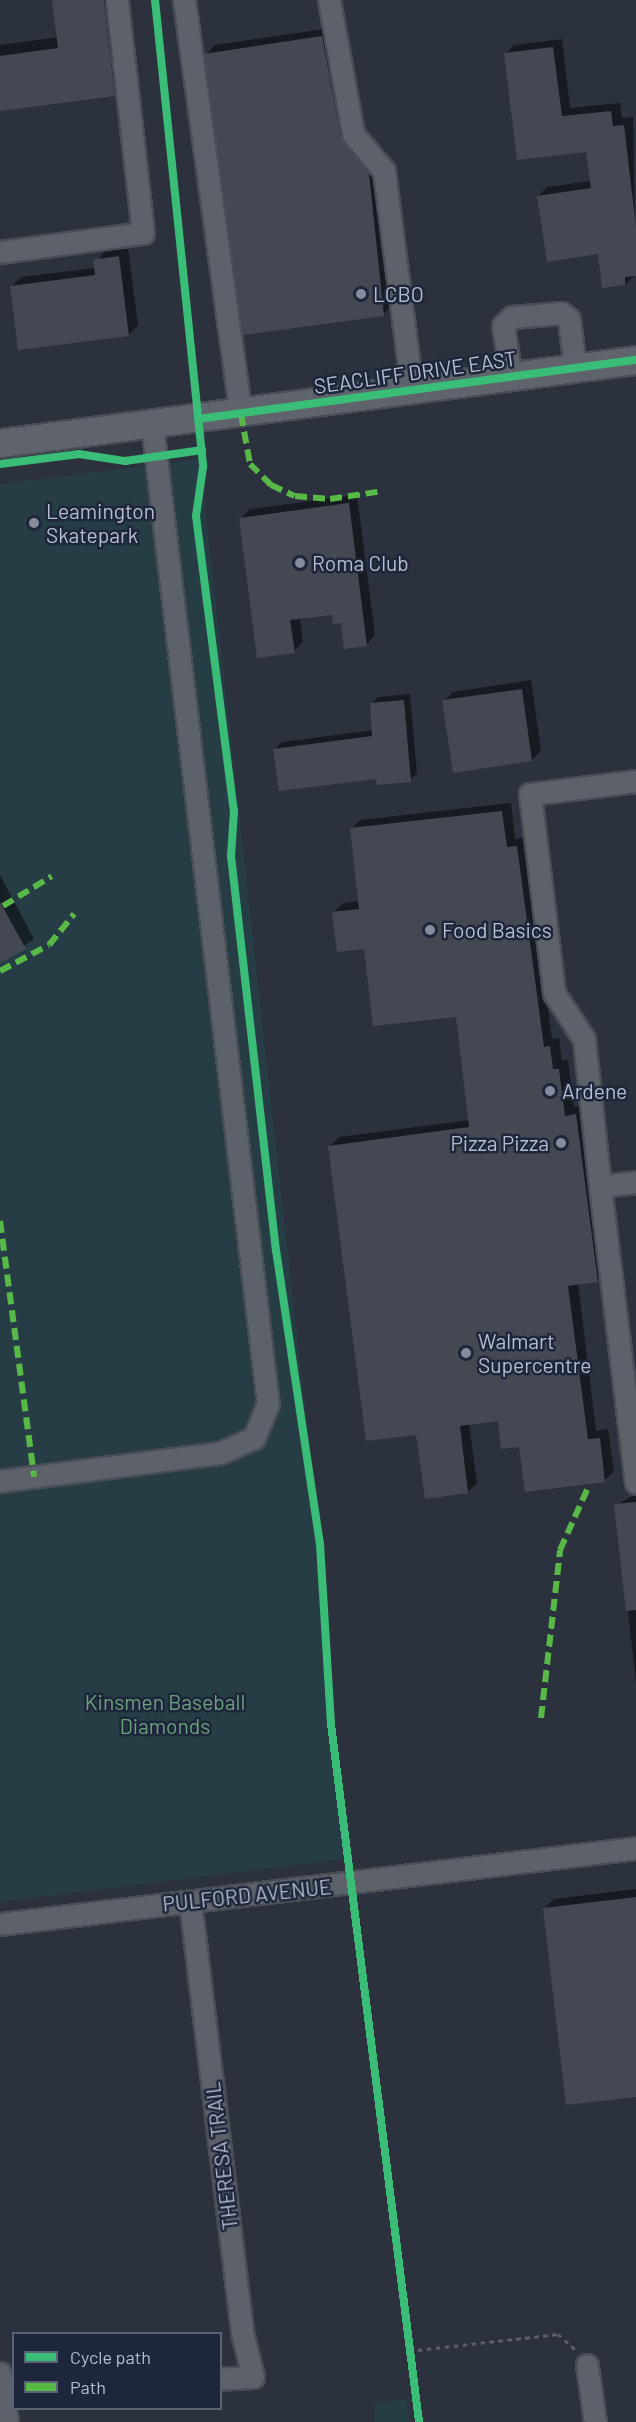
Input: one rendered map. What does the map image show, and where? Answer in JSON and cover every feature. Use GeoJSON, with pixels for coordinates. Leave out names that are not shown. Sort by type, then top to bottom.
{"type":"FeatureCollection","features":[{"type":"Feature","properties":{"kind":"main road","name":"SEACLIFF DRIVE EAST"},"geometry":{"type":"LineString","coordinates":[[0,443],[241,414],[636,360]]}},
{"type":"Feature","properties":{"kind":"street"},"geometry":{"type":"LineString","coordinates":[[0,252],[142,233],[117,0]]}},
{"type":"Feature","properties":{"kind":"street"},"geometry":{"type":"LineString","coordinates":[[184,0],[241,414]]}},
{"type":"Feature","properties":{"kind":"street"},"geometry":{"type":"LineString","coordinates":[[329,0],[353,134],[384,171],[412,389]]}},
{"type":"Feature","properties":{"kind":"street"},"geometry":{"type":"LineString","coordinates":[[511,377],[503,326],[512,317],[561,313],[569,319],[575,368]]}},
{"type":"Feature","properties":{"kind":"street"},"geometry":{"type":"LineString","coordinates":[[0,1481],[220,1454],[254,1438],[268,1404],[152,424]]}},
{"type":"Feature","properties":{"kind":"street"},"geometry":{"type":"LineString","coordinates":[[636,781],[530,794],[554,993],[584,1039],[636,1483]]}},
{"type":"Feature","properties":{"kind":"street"},"geometry":{"type":"LineString","coordinates":[[600,1186],[636,1182]]}},
{"type":"Feature","properties":{"kind":"street","name":"PULFORD AVENUE"},"geometry":{"type":"LineString","coordinates":[[0,1924],[636,1848]]}},
{"type":"Feature","properties":{"kind":"street","name":"THERESA TRAIL"},"geometry":{"type":"LineString","coordinates":[[190,1901],[243,2336],[253,2377],[222,2379]]}},
{"type":"Feature","properties":{"kind":"street"},"geometry":{"type":"LineString","coordinates":[[587,2365],[595,2422]]}},
{"type":"Feature","properties":{"kind":"street"},"geometry":{"type":"LineString","coordinates":[[0,2373],[8,2410]]}},
{"type":"Feature","properties":{"kind":"path"},"geometry":{"type":"LineString","coordinates":[[409,2351],[558,2334],[587,2365]]}},
{"type":"Feature","properties":{"kind":"green space","name":"Kinsmen Baseball Diamonds"},"geometry":{"type":"Polygon","coordinates":[[[200,459],[320,1544],[331,1724],[350,1858],[0,1902],[0,484],[200,459]]]}},
{"type":"Feature","properties":{"kind":"green space"},"geometry":{"type":"Polygon","coordinates":[[[407,2399],[410,2422],[374,2422],[375,2403],[407,2399]]]}},
{"type":"Feature","properties":{"kind":"building"},"geometry":{"type":"Polygon","coordinates":[[[52,0],[104,0],[115,96],[0,111],[0,56],[58,48],[52,0]]]}},
{"type":"Feature","properties":{"kind":"building"},"geometry":{"type":"Polygon","coordinates":[[[322,36],[341,137],[369,173],[384,316],[243,335],[204,54],[322,36]]]}},
{"type":"Feature","properties":{"kind":"building"},"geometry":{"type":"Polygon","coordinates":[[[553,47],[562,116],[611,111],[613,126],[624,125],[636,227],[636,276],[625,277],[625,285],[602,288],[598,254],[547,262],[537,196],[591,188],[586,152],[517,160],[504,53],[553,47]]]}},
{"type":"Feature","properties":{"kind":"building"},"geometry":{"type":"Polygon","coordinates":[[[119,256],[129,336],[18,350],[10,286],[95,275],[93,260],[119,256]]]}},
{"type":"Feature","properties":{"kind":"building","name":"Roma Club"},"geometry":{"type":"Polygon","coordinates":[[[349,503],[367,646],[344,649],[341,623],[333,624],[332,615],[290,620],[295,653],[257,658],[239,518],[349,503]]]}},
{"type":"Feature","properties":{"kind":"building"},"geometry":{"type":"Polygon","coordinates":[[[522,689],[532,761],[453,773],[442,700],[522,689]]]}},
{"type":"Feature","properties":{"kind":"building"},"geometry":{"type":"Polygon","coordinates":[[[404,700],[411,782],[377,785],[376,779],[279,791],[273,749],[372,736],[370,703],[404,700]]]}},
{"type":"Feature","properties":{"kind":"building","name":"Walmart Supercentre"},"geometry":{"type":"Polygon","coordinates":[[[502,811],[507,847],[517,846],[544,1047],[550,1046],[553,1069],[559,1069],[565,1116],[576,1114],[598,1282],[568,1286],[588,1439],[600,1438],[605,1482],[525,1492],[519,1447],[501,1449],[498,1421],[460,1426],[468,1493],[425,1499],[416,1435],[366,1441],[328,1146],[469,1127],[456,1017],[373,1026],[364,949],[337,952],[332,912],[359,909],[350,828],[502,811]]]}},
{"type":"Feature","properties":{"kind":"building"},"geometry":{"type":"Polygon","coordinates":[[[0,902],[26,949],[0,963],[0,902]]]}},
{"type":"Feature","properties":{"kind":"building"},"geometry":{"type":"Polygon","coordinates":[[[636,1502],[636,1610],[626,1611],[614,1504],[636,1502]]]}},
{"type":"Feature","properties":{"kind":"building"},"geometry":{"type":"Polygon","coordinates":[[[636,1897],[636,2097],[566,2105],[543,1908],[636,1897]]]}},
{"type":"Feature","properties":{"kind":"marked path"},"geometry":{"type":"LineString","coordinates":[[241,414],[250,464],[271,485],[295,496],[330,499],[377,492]]}},
{"type":"Feature","properties":{"kind":"marked path"},"geometry":{"type":"LineString","coordinates":[[3,906],[52,876]]}},
{"type":"Feature","properties":{"kind":"marked path"},"geometry":{"type":"LineString","coordinates":[[0,971],[49,945],[74,914]]}},
{"type":"Feature","properties":{"kind":"marked path"},"geometry":{"type":"LineString","coordinates":[[0,1221],[34,1477]]}},
{"type":"Feature","properties":{"kind":"marked path"},"geometry":{"type":"LineString","coordinates":[[541,1718],[560,1550],[587,1490]]}},
{"type":"Feature","properties":{"kind":"cycle path"},"geometry":{"type":"LineString","coordinates":[[155,0],[203,467],[196,516],[234,811],[231,856],[276,1250],[320,1544],[331,1724],[419,2422]]}},
{"type":"Feature","properties":{"kind":"cycle path"},"geometry":{"type":"LineString","coordinates":[[198,419],[636,360]]}},
{"type":"Feature","properties":{"kind":"cycle path"},"geometry":{"type":"LineString","coordinates":[[0,464],[79,454],[125,461],[202,450]]}},
{"type":"Feature","properties":{"kind":"place","name":"LCBO"},"geometry":{"type":"Point","coordinates":[361,294]}},
{"type":"Feature","properties":{"kind":"place","name":"Leamington Skatepark"},"geometry":{"type":"Point","coordinates":[34,523]}},
{"type":"Feature","properties":{"kind":"place","name":"Roma Club"},"geometry":{"type":"Point","coordinates":[300,563]}},
{"type":"Feature","properties":{"kind":"place","name":"Food Basics"},"geometry":{"type":"Point","coordinates":[430,930]}},
{"type":"Feature","properties":{"kind":"place","name":"Ardene"},"geometry":{"type":"Point","coordinates":[550,1091]}},
{"type":"Feature","properties":{"kind":"place","name":"Pizza Pizza"},"geometry":{"type":"Point","coordinates":[561,1143]}},
{"type":"Feature","properties":{"kind":"place","name":"Walmart Supercentre"},"geometry":{"type":"Point","coordinates":[466,1353]}}]}
